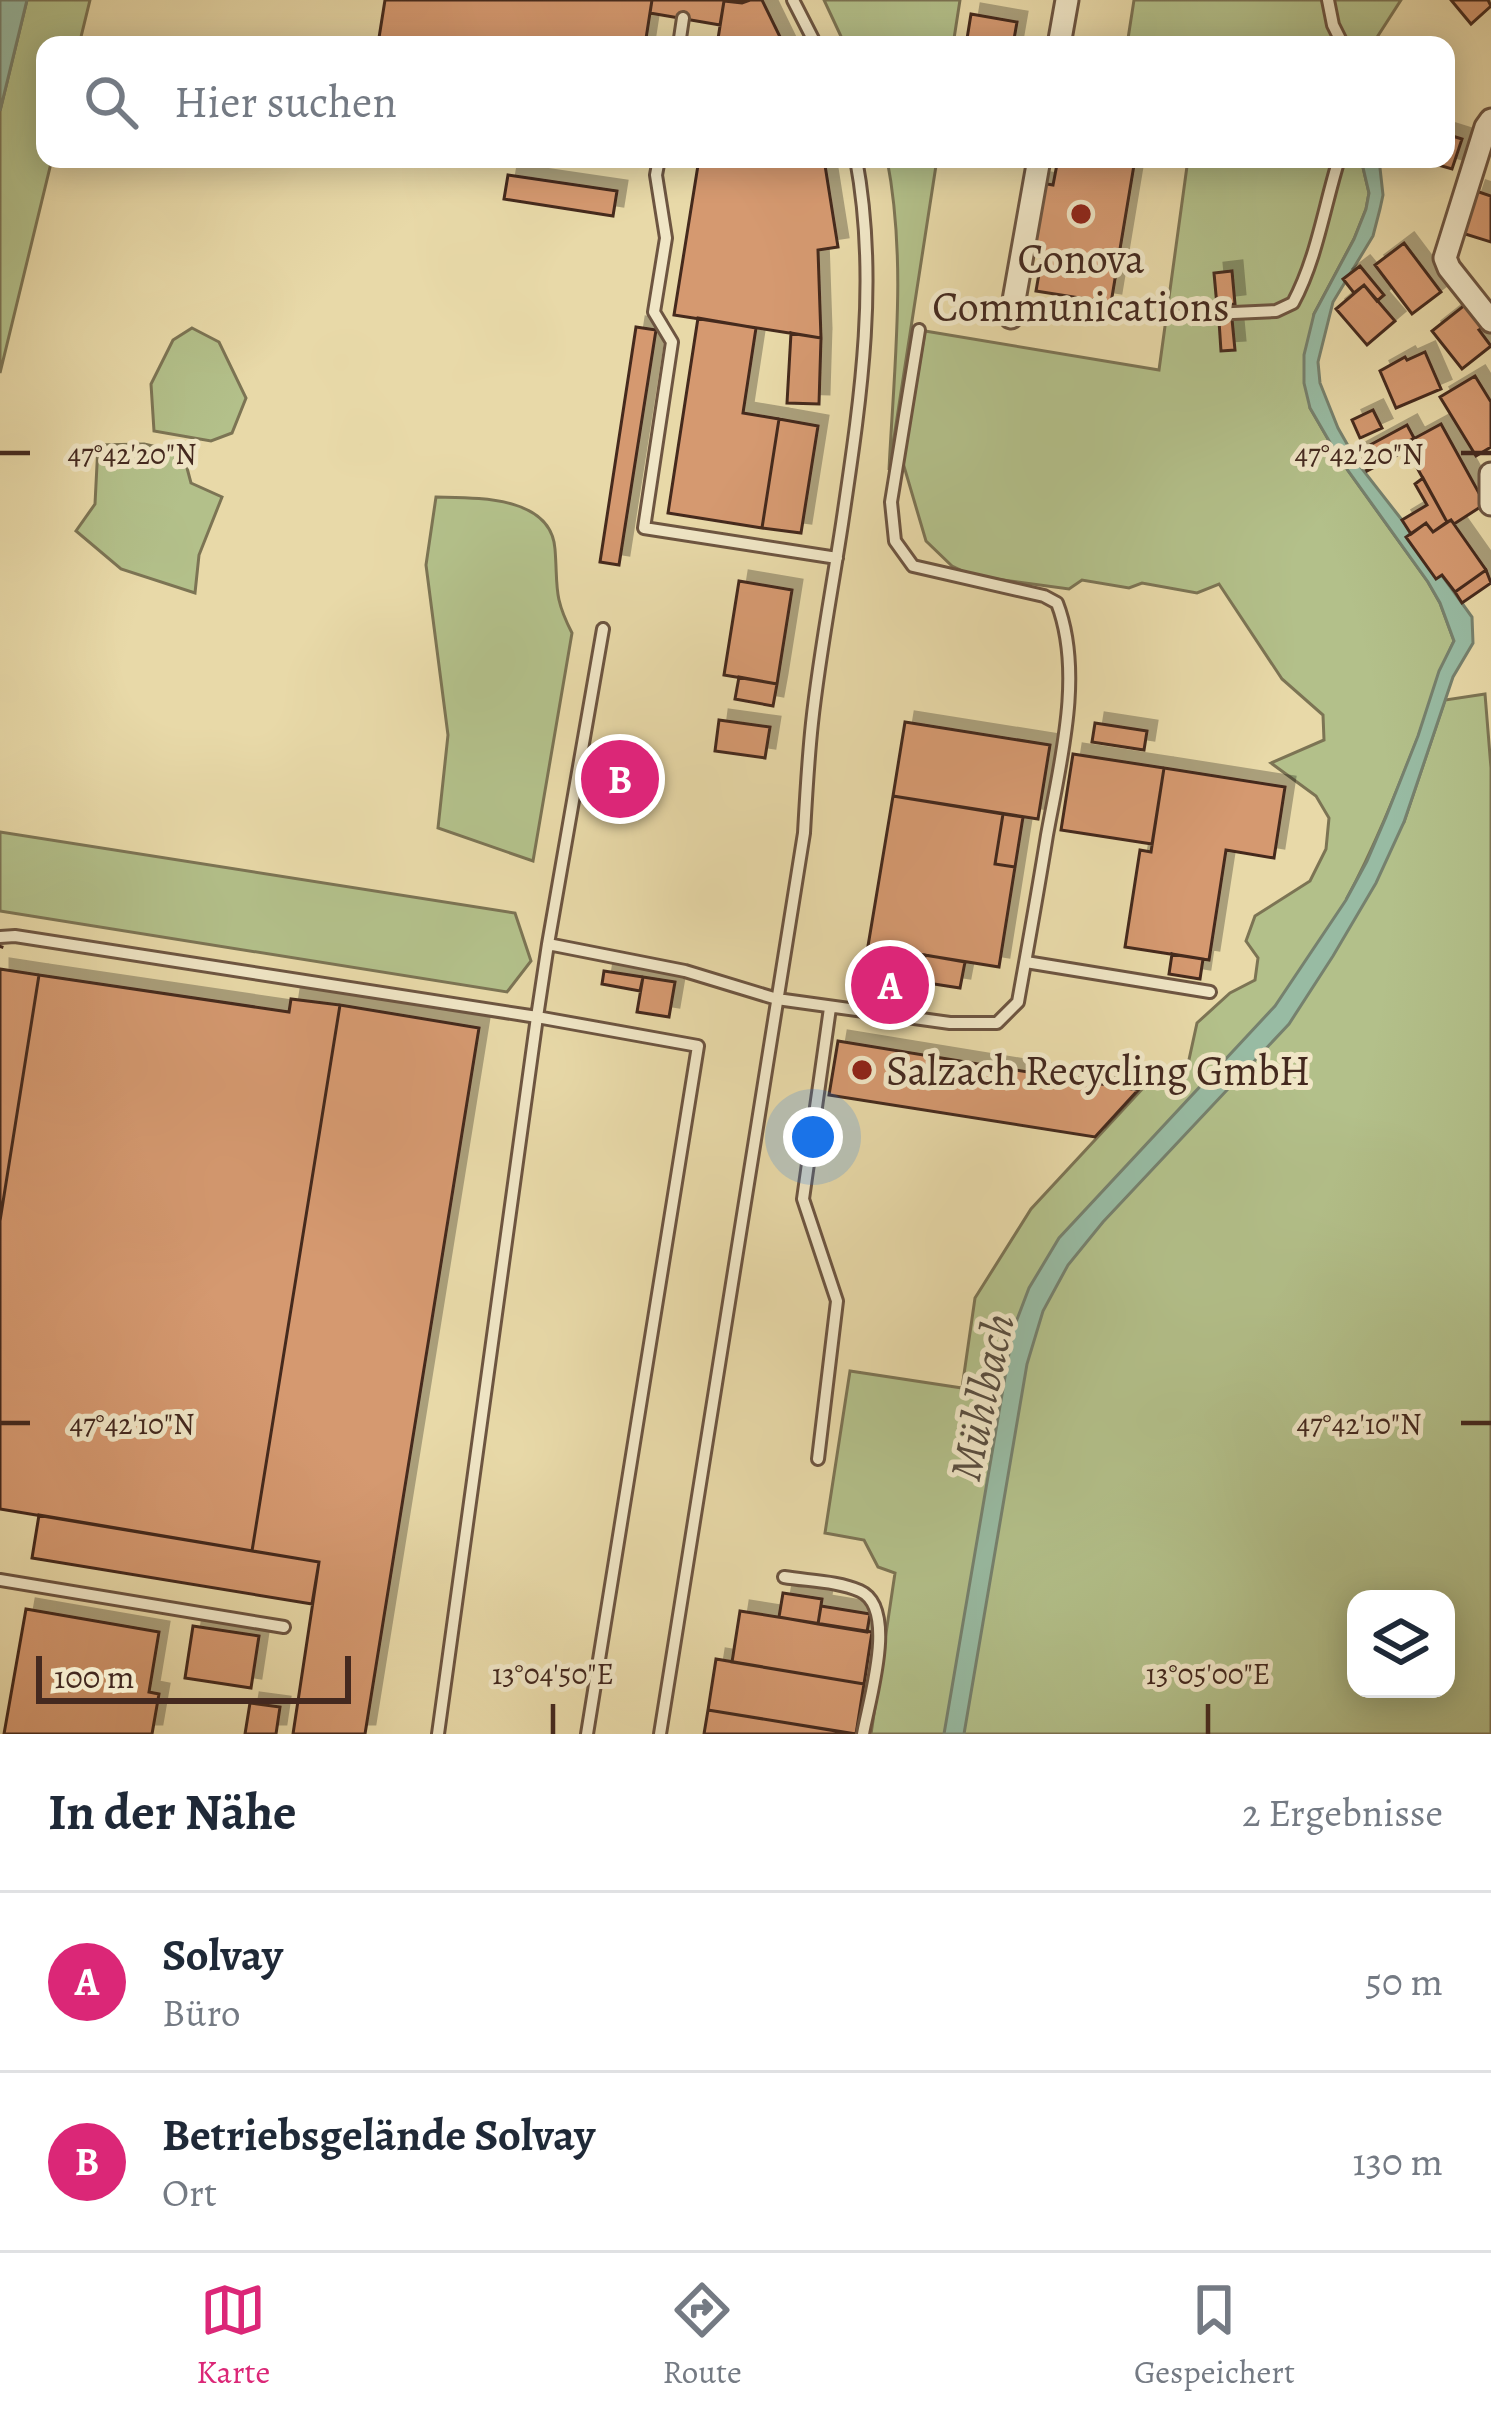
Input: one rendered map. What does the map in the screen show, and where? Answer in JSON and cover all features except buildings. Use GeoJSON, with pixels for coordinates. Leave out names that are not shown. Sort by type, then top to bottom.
{"type":"FeatureCollection","features":[{"type":"Feature","properties":{"kind":"street"},"geometry":{"type":"LineString","coordinates":[[1061,36],[1067,0]]}},
{"type":"Feature","properties":{"kind":"street"},"geometry":{"type":"LineString","coordinates":[[1491,120],[1445,258],[1491,321]]}},
{"type":"Feature","properties":{"kind":"street"},"geometry":{"type":"LineString","coordinates":[[1011,317],[1037,168]]}},
{"type":"Feature","properties":{"kind":"street"},"geometry":{"type":"LineString","coordinates":[[1491,474],[1491,504]]}},
{"type":"Feature","properties":{"kind":"lane"},"geometry":{"type":"LineString","coordinates":[[793,0],[811,36]]}},
{"type":"Feature","properties":{"kind":"lane"},"geometry":{"type":"LineString","coordinates":[[1328,0],[1339,36]]}},
{"type":"Feature","properties":{"kind":"lane"},"geometry":{"type":"LineString","coordinates":[[680,36],[683,18]]}},
{"type":"Feature","properties":{"kind":"lane"},"geometry":{"type":"LineString","coordinates":[[657,168],[666,238],[654,312],[672,342],[644,528],[837,558]]}},
{"type":"Feature","properties":{"kind":"lane"},"geometry":{"type":"LineString","coordinates":[[660,1734],[804,833],[812,721],[866,343],[867,245],[857,168]]}},
{"type":"Feature","properties":{"kind":"lane"},"geometry":{"type":"LineString","coordinates":[[1167,316],[1276,311],[1293,304],[1314,255],[1336,168]]}},
{"type":"Feature","properties":{"kind":"lane"},"geometry":{"type":"LineString","coordinates":[[548,944],[685,971],[777,999],[950,1023],[997,1023],[1018,1002],[1064,736],[1070,662],[1057,603],[913,566],[895,541],[891,502],[919,330]]}},
{"type":"Feature","properties":{"kind":"lane"},"geometry":{"type":"LineString","coordinates":[[438,1734],[548,944],[603,629]]}},
{"type":"Feature","properties":{"kind":"lane"},"geometry":{"type":"LineString","coordinates":[[0,937],[698,1046],[587,1734]]}},
{"type":"Feature","properties":{"kind":"lane"},"geometry":{"type":"LineString","coordinates":[[1025,962],[1210,992]]}},
{"type":"Feature","properties":{"kind":"lane"},"geometry":{"type":"LineString","coordinates":[[818,1459],[837,1301],[803,1199],[830,1008]]}},
{"type":"Feature","properties":{"kind":"lane"},"geometry":{"type":"LineString","coordinates":[[784,1577],[855,1588],[877,1608],[881,1629],[863,1734]]}},
{"type":"Feature","properties":{"kind":"lane"},"geometry":{"type":"LineString","coordinates":[[0,1580],[284,1627]]}},
{"type":"Feature","properties":{"kind":"shaded area"},"geometry":{"type":"Polygon","coordinates":[[[0,0],[27,0],[0,111],[0,0]]]}},
{"type":"Feature","properties":{"kind":"shaded area"},"geometry":{"type":"Polygon","coordinates":[[[27,0],[90,0],[81,36],[36,36],[36,168],[50,168],[0,373],[0,111],[27,0]]]}},
{"type":"Feature","properties":{"kind":"shaded area"},"geometry":{"type":"Polygon","coordinates":[[[824,0],[960,0],[954,36],[841,36],[824,0]]]}},
{"type":"Feature","properties":{"kind":"shaded area"},"geometry":{"type":"Polygon","coordinates":[[[1134,0],[1401,0],[1378,36],[1128,36],[1134,0]]]}},
{"type":"Feature","properties":{"kind":"shaded area"},"geometry":{"type":"Polygon","coordinates":[[[888,168],[936,168],[889,470],[898,275],[888,168]]]}},
{"type":"Feature","properties":{"kind":"shaded area"},"geometry":{"type":"Polygon","coordinates":[[[1187,168],[1363,168],[1369,193],[1366,209],[1314,314],[1310,408],[1339,458],[1428,582],[1454,641],[1393,799],[1346,900],[1404,822],[1445,700],[1485,694],[1491,768],[1491,1734],[871,1734],[895,1573],[878,1567],[864,1540],[825,1533],[850,1371],[962,1388],[975,1298],[1031,1209],[1145,1086],[1183,1087],[1197,1023],[1230,993],[1255,980],[1258,958],[1246,941],[1255,916],[1310,881],[1326,849],[1329,818],[1316,796],[1271,763],[1324,740],[1323,715],[1282,679],[1219,584],[1197,593],[1142,583],[1129,588],[1082,580],[1069,589],[973,576],[952,566],[926,541],[903,463],[925,331],[1159,370],[1187,168]]]}},
{"type":"Feature","properties":{"kind":"shaded area"},"geometry":{"type":"Polygon","coordinates":[[[1363,168],[1380,168],[1383,195],[1373,236],[1333,302],[1318,362],[1320,383],[1359,465],[1472,617],[1473,643],[1453,677],[1404,822],[1376,883],[1333,956],[1289,1024],[1103,1222],[1068,1265],[1043,1311],[1027,1364],[964,1734],[944,1734],[1013,1330],[1029,1288],[1059,1238],[1275,1006],[1346,900],[1386,817],[1454,641],[1428,582],[1339,458],[1310,408],[1304,383],[1304,355],[1314,314],[1354,239],[1369,193],[1363,168]]]}},
{"type":"Feature","properties":{"kind":"shaded area"},"geometry":{"type":"Polygon","coordinates":[[[192,328],[219,342],[246,398],[232,433],[211,441],[154,431],[151,384],[173,340],[192,328]]]}},
{"type":"Feature","properties":{"kind":"shaded area"},"geometry":{"type":"Polygon","coordinates":[[[144,444],[183,453],[191,483],[222,497],[199,555],[195,593],[121,569],[76,531],[95,504],[98,445],[144,444]]]}},
{"type":"Feature","properties":{"kind":"shaded area"},"geometry":{"type":"Polygon","coordinates":[[[436,497],[490,500],[526,509],[550,531],[555,549],[559,600],[572,633],[533,861],[438,828],[448,735],[426,565],[436,497]]]}},
{"type":"Feature","properties":{"kind":"shaded area"},"geometry":{"type":"Polygon","coordinates":[[[0,832],[515,913],[531,961],[507,992],[0,911],[0,832]]]}},
{"type":"Feature","properties":{"kind":"place","name":"Conova Communications"},"geometry":{"type":"Point","coordinates":[1081,214]}},
{"type":"Feature","properties":{"kind":"place","name":"Betriebsgelände Solvay"},"geometry":{"type":"Point","coordinates":[620,779]}},
{"type":"Feature","properties":{"kind":"place","name":"Solvay"},"geometry":{"type":"Point","coordinates":[890,985]}},
{"type":"Feature","properties":{"kind":"place","name":"Salzach Recycling GmbH"},"geometry":{"type":"Point","coordinates":[862,1070]}},
{"type":"Feature","properties":{"kind":"water label","name":"Mühlbach"},"geometry":{"type":"Point","coordinates":[982,1397]}}]}
